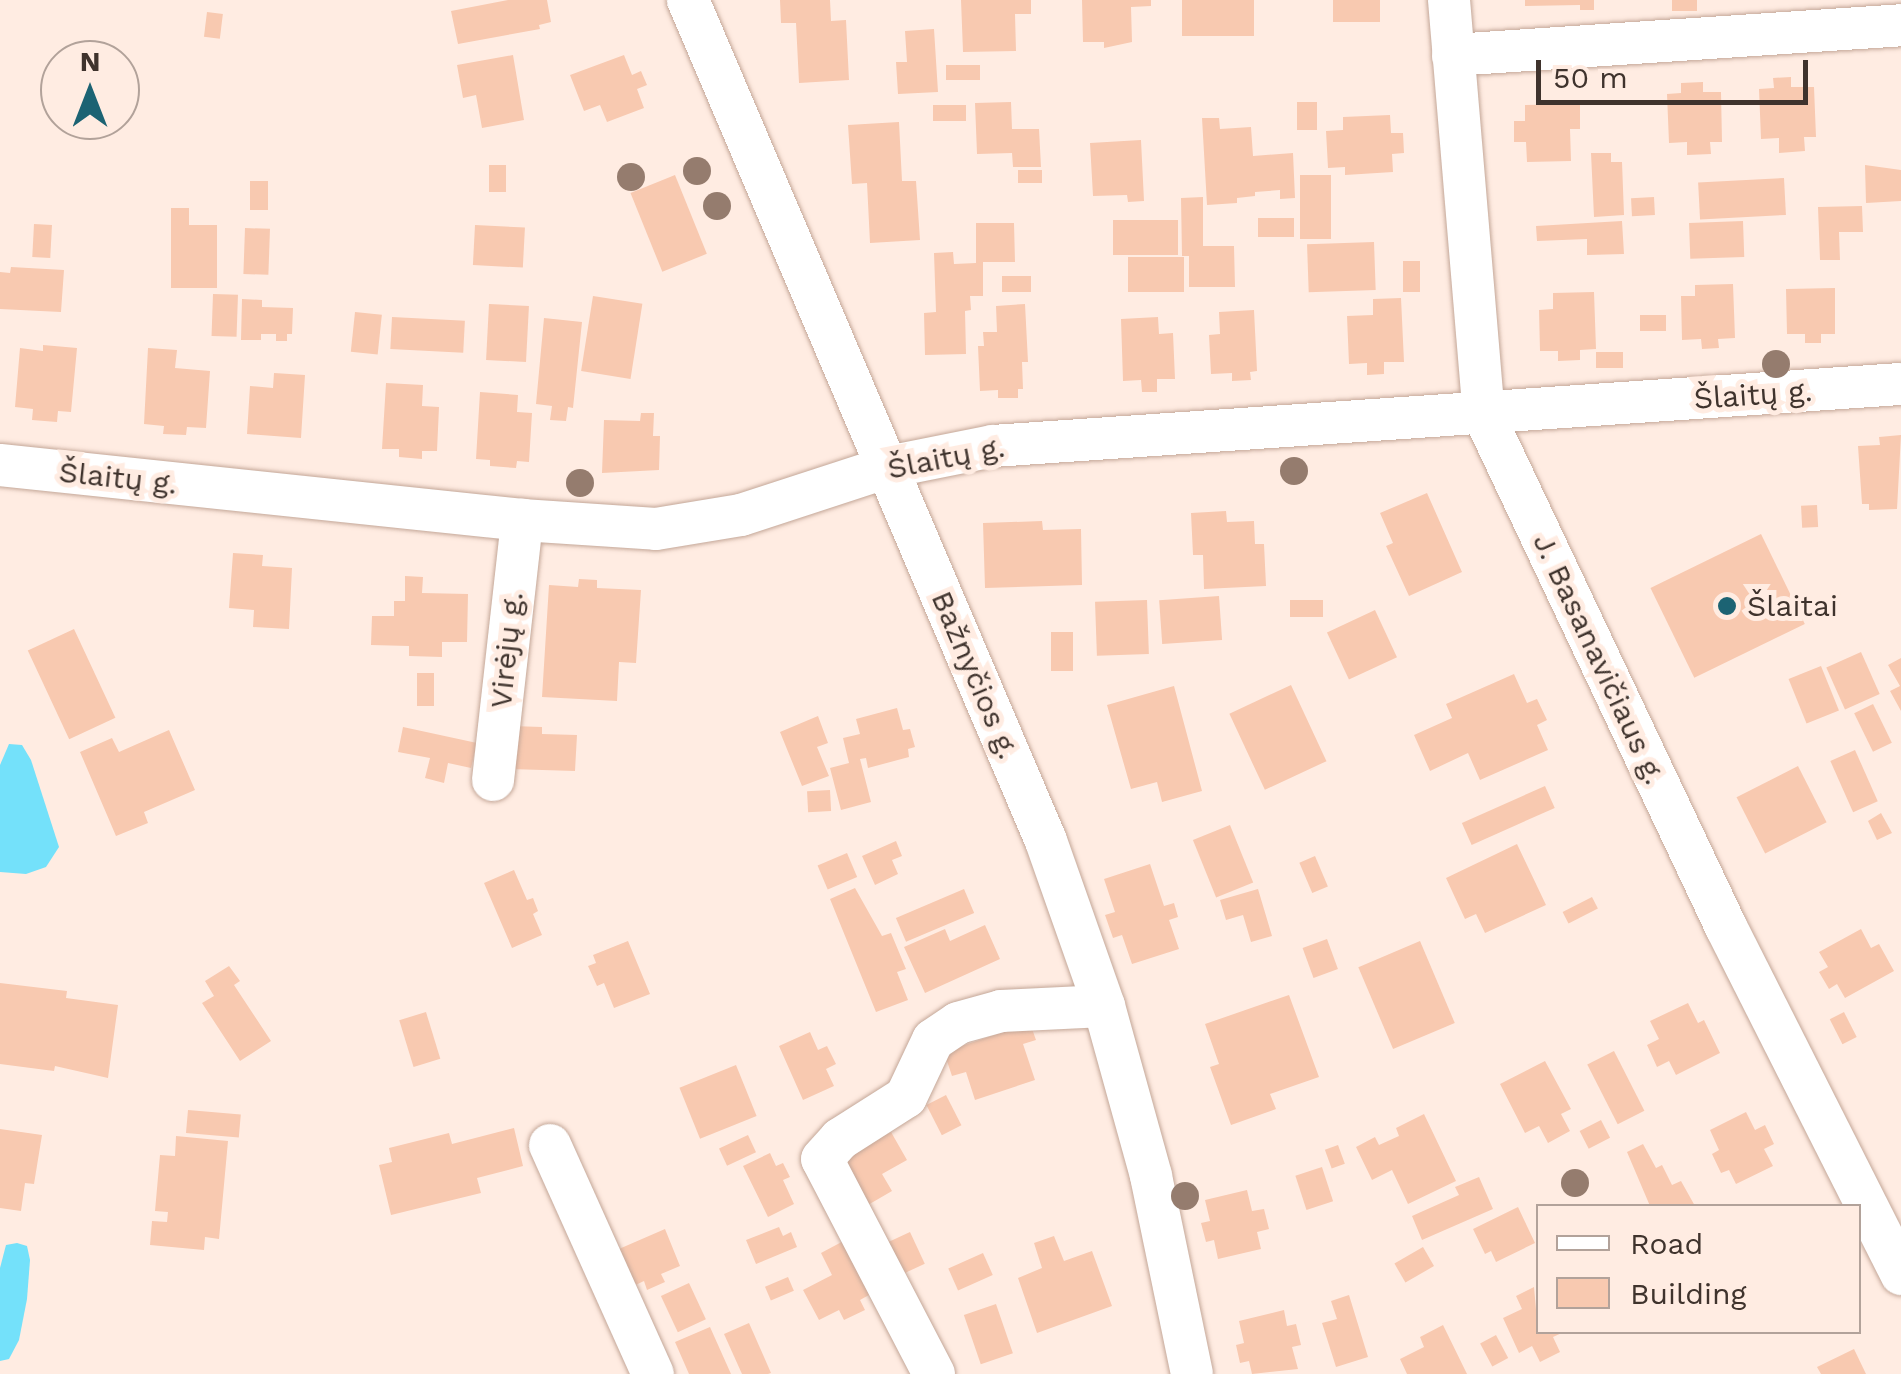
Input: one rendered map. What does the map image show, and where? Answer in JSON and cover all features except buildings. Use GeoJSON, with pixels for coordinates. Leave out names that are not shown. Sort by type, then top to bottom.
{"type":"FeatureCollection","features":[{"type":"Feature","properties":{"kind":"street","name":"Bažnyčios g."},"geometry":{"type":"LineString","coordinates":[[688,0],[1046,841],[1104,1006],[1151,1176],[1192,1374]]}},
{"type":"Feature","properties":{"kind":"street","name":"J. Basanavičiaus g."},"geometry":{"type":"LineString","coordinates":[[1449,0],[1484,415],[1726,927],[1901,1274]]}},
{"type":"Feature","properties":{"kind":"street"},"geometry":{"type":"LineString","coordinates":[[1453,54],[1901,25]]}},
{"type":"Feature","properties":{"kind":"street","name":"Šlaitų g."},"geometry":{"type":"LineString","coordinates":[[0,465],[522,520],[656,529],[741,514],[888,467],[993,446],[1901,384]]}},
{"type":"Feature","properties":{"kind":"street","name":"Virėjų g."},"geometry":{"type":"LineString","coordinates":[[493,780],[522,520]]}},
{"type":"Feature","properties":{"kind":"street"},"geometry":{"type":"LineString","coordinates":[[934,1374],[822,1159],[840,1139],[906,1097],[933,1040],[958,1024],[1001,1011],[1104,1006]]}},
{"type":"Feature","properties":{"kind":"street"},"geometry":{"type":"LineString","coordinates":[[550,1145],[653,1374]]}},
{"type":"Feature","properties":{"kind":"water"},"geometry":{"type":"Polygon","coordinates":[[[9,744],[22,745],[31,760],[59,847],[46,867],[26,874],[0,872],[0,765],[9,744]]]}},
{"type":"Feature","properties":{"kind":"water"},"geometry":{"type":"Polygon","coordinates":[[[6,1245],[27,1246],[30,1260],[27,1299],[19,1340],[9,1359],[0,1361],[0,1268],[6,1245]]]}},
{"type":"Feature","properties":{"kind":"place","name":"Šlaitai"},"geometry":{"type":"Point","coordinates":[1727,606]}}]}
